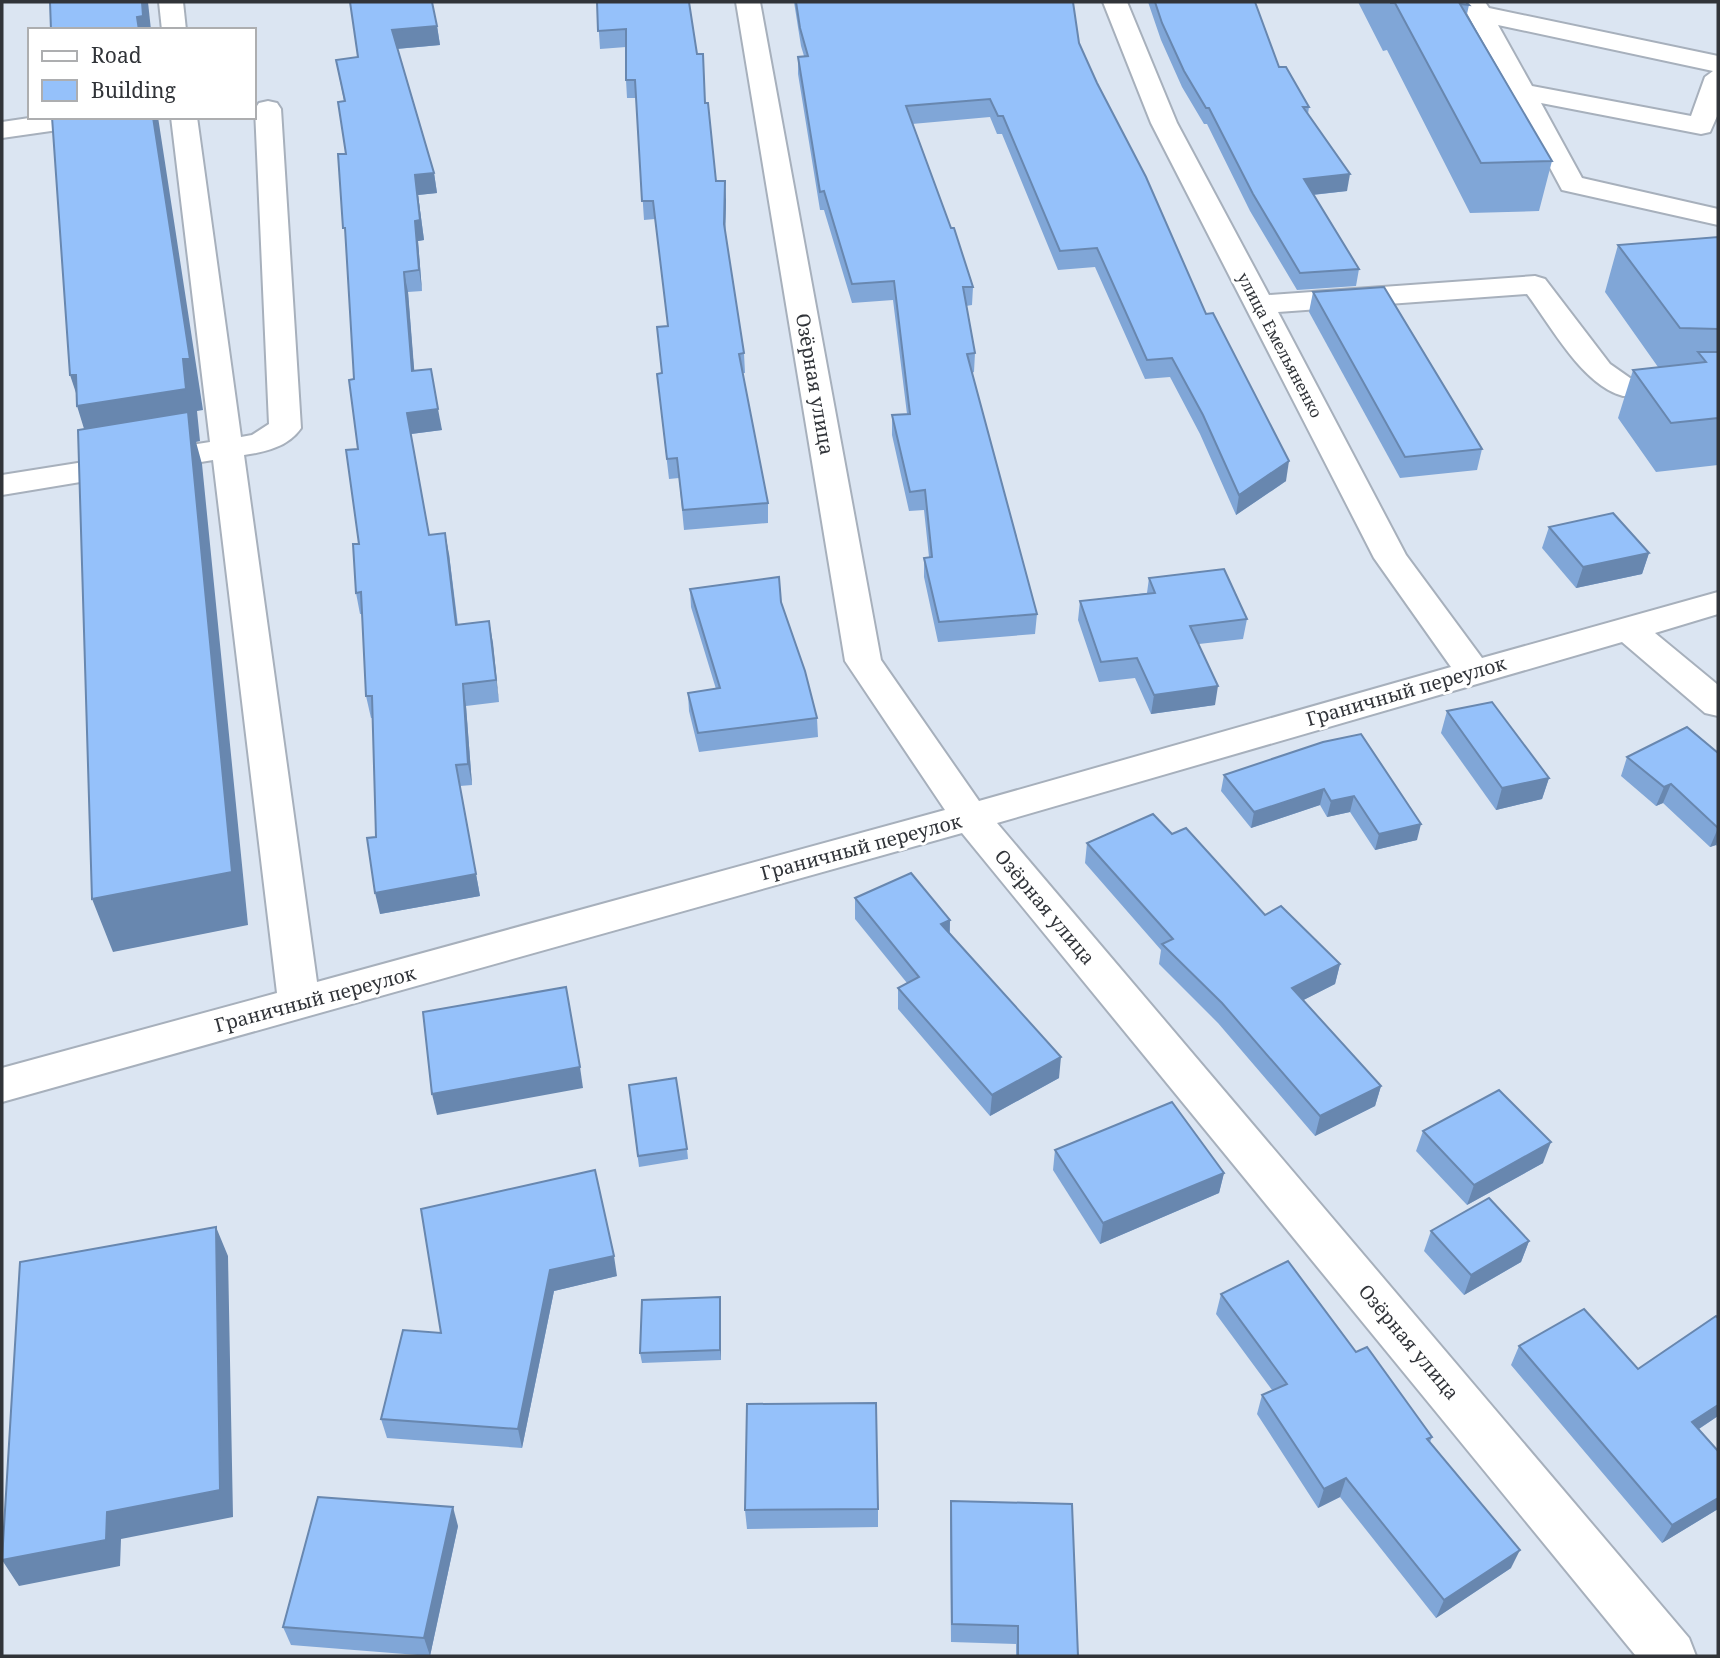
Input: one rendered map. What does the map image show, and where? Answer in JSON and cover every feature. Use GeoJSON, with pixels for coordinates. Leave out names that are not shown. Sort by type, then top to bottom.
{"type":"FeatureCollection","features":[{"type":"Feature","properties":{"kind":"street"},"geometry":{"type":"LineString","coordinates":[[171,2],[174,28]]}},
{"type":"Feature","properties":{"kind":"street","name":"Озёрная улица"},"geometry":{"type":"LineString","coordinates":[[748,2],[863,661],[970,817],[1670,1656]]}},
{"type":"Feature","properties":{"kind":"street","name":"улица Емельяненко"},"geometry":{"type":"LineString","coordinates":[[1115,2],[1164,123],[1391,558],[1473,672]]}},
{"type":"Feature","properties":{"kind":"street"},"geometry":{"type":"LineString","coordinates":[[1476,8],[1718,64]]}},
{"type":"Feature","properties":{"kind":"street"},"geometry":{"type":"LineString","coordinates":[[1476,8],[1572,184],[1718,216]]}},
{"type":"Feature","properties":{"kind":"street"},"geometry":{"type":"LineString","coordinates":[[1522,92],[1701,126],[1718,77]]}},
{"type":"Feature","properties":{"kind":"street"},"geometry":{"type":"LineString","coordinates":[[2,485],[261,443],[285,428],[268,108]]}},
{"type":"Feature","properties":{"kind":"street"},"geometry":{"type":"LineString","coordinates":[[2,130],[79,119]]}},
{"type":"Feature","properties":{"kind":"street"},"geometry":{"type":"LineString","coordinates":[[184,119],[299,1003]]}},
{"type":"Feature","properties":{"kind":"street"},"geometry":{"type":"LineString","coordinates":[[1259,305],[1535,285],[1599,370],[1623,387],[1718,389]]}},
{"type":"Feature","properties":{"kind":"street","name":"Граничный переулок"},"geometry":{"type":"LineString","coordinates":[[2,1085],[970,817],[1718,603]]}},
{"type":"Feature","properties":{"kind":"street"},"geometry":{"type":"LineString","coordinates":[[1627,628],[1718,704]]}},
{"type":"Feature","properties":{"kind":"building"},"geometry":{"type":"Polygon","coordinates":[[[50,2],[142,2],[143,16],[137,17],[139,28],[51,28],[50,2]]]}},
{"type":"Feature","properties":{"kind":"building"},"geometry":{"type":"Polygon","coordinates":[[[350,2],[432,2],[437,26],[392,30],[434,173],[415,175],[420,220],[415,221],[419,270],[404,272],[412,371],[431,369],[438,409],[407,413],[429,535],[445,533],[456,625],[489,621],[496,680],[463,684],[468,764],[456,765],[476,874],[375,893],[367,838],[376,837],[372,696],[366,696],[361,592],[356,593],[353,544],[359,544],[346,450],[358,449],[349,380],[354,379],[338,154],[346,154],[338,102],[345,101],[336,60],[358,57],[350,2]]]}},
{"type":"Feature","properties":{"kind":"building"},"geometry":{"type":"Polygon","coordinates":[[[597,2],[689,2],[697,54],[703,54],[705,103],[708,103],[716,181],[725,181],[724,224],[744,353],[739,354],[768,503],[683,510],[677,458],[667,459],[657,374],[662,373],[657,327],[668,326],[653,201],[642,201],[635,80],[626,80],[626,29],[598,31],[597,2]]]}},
{"type":"Feature","properties":{"kind":"building"},"geometry":{"type":"Polygon","coordinates":[[[796,2],[1073,2],[1079,43],[1097,83],[1146,177],[1206,314],[1213,313],[1289,461],[1239,495],[1203,415],[1172,358],[1147,360],[1097,248],[1060,251],[1003,116],[998,116],[990,99],[906,106],[951,228],[954,228],[973,287],[963,287],[975,353],[967,354],[1037,614],[939,622],[924,558],[932,557],[925,490],[910,492],[892,415],[910,414],[894,281],[852,284],[824,191],[820,192],[798,57],[808,56],[796,2]]]}},
{"type":"Feature","properties":{"kind":"building"},"geometry":{"type":"Polygon","coordinates":[[[1155,2],[1255,2],[1279,67],[1286,67],[1309,107],[1303,107],[1350,174],[1304,179],[1359,269],[1300,273],[1253,194],[1209,108],[1206,108],[1184,71],[1155,2]]]}},
{"type":"Feature","properties":{"kind":"building"},"geometry":{"type":"Polygon","coordinates":[[[1391,2],[1466,2],[1469,5],[1460,4],[1552,161],[1481,163],[1395,3],[1391,2]]]}},
{"type":"Feature","properties":{"kind":"building"},"geometry":{"type":"Polygon","coordinates":[[[52,119],[153,119],[190,359],[183,359],[186,389],[77,406],[76,375],[70,375],[52,119]]]}},
{"type":"Feature","properties":{"kind":"building"},"geometry":{"type":"Polygon","coordinates":[[[1718,237],[1718,329],[1680,328],[1618,245],[1718,237]]]}},
{"type":"Feature","properties":{"kind":"building"},"geometry":{"type":"Polygon","coordinates":[[[1384,287],[1482,449],[1405,457],[1313,292],[1384,287]]]}},
{"type":"Feature","properties":{"kind":"building"},"geometry":{"type":"Polygon","coordinates":[[[1698,352],[1718,352],[1718,418],[1671,423],[1633,370],[1706,362],[1698,352]]]}},
{"type":"Feature","properties":{"kind":"building"},"geometry":{"type":"Polygon","coordinates":[[[188,412],[232,872],[92,899],[78,430],[188,412]]]}},
{"type":"Feature","properties":{"kind":"building"},"geometry":{"type":"Polygon","coordinates":[[[1613,513],[1649,553],[1583,567],[1549,527],[1613,513]]]}},
{"type":"Feature","properties":{"kind":"building"},"geometry":{"type":"Polygon","coordinates":[[[1224,569],[1247,619],[1190,626],[1218,686],[1154,695],[1137,658],[1101,662],[1080,601],[1155,593],[1149,578],[1224,569]]]}},
{"type":"Feature","properties":{"kind":"building"},"geometry":{"type":"Polygon","coordinates":[[[779,577],[781,602],[805,671],[817,718],[698,733],[688,693],[720,688],[690,589],[779,577]]]}},
{"type":"Feature","properties":{"kind":"building"},"geometry":{"type":"Polygon","coordinates":[[[1492,702],[1549,778],[1502,788],[1447,711],[1492,702]]]}},
{"type":"Feature","properties":{"kind":"building"},"geometry":{"type":"Polygon","coordinates":[[[1687,727],[1718,753],[1718,828],[1671,784],[1664,787],[1627,757],[1687,727]]]}},
{"type":"Feature","properties":{"kind":"building"},"geometry":{"type":"Polygon","coordinates":[[[1361,734],[1421,824],[1379,834],[1354,796],[1331,801],[1324,789],[1254,812],[1224,775],[1323,742],[1361,734]]]}},
{"type":"Feature","properties":{"kind":"building"},"geometry":{"type":"Polygon","coordinates":[[[1153,814],[1172,834],[1186,828],[1265,915],[1281,906],[1340,964],[1292,988],[1381,1086],[1320,1116],[1222,1003],[1162,944],[1173,939],[1087,843],[1153,814]]]}},
{"type":"Feature","properties":{"kind":"building"},"geometry":{"type":"Polygon","coordinates":[[[911,873],[950,920],[941,924],[1061,1057],[992,1095],[898,988],[919,977],[855,898],[911,873]]]}},
{"type":"Feature","properties":{"kind":"building"},"geometry":{"type":"Polygon","coordinates":[[[566,987],[580,1067],[432,1094],[423,1012],[566,987]]]}},
{"type":"Feature","properties":{"kind":"building"},"geometry":{"type":"Polygon","coordinates":[[[676,1078],[687,1149],[638,1156],[629,1085],[676,1078]]]}},
{"type":"Feature","properties":{"kind":"building"},"geometry":{"type":"Polygon","coordinates":[[[1499,1090],[1551,1142],[1474,1185],[1423,1131],[1499,1090]]]}},
{"type":"Feature","properties":{"kind":"building"},"geometry":{"type":"Polygon","coordinates":[[[1172,1102],[1224,1173],[1103,1223],[1055,1150],[1172,1102]]]}},
{"type":"Feature","properties":{"kind":"building"},"geometry":{"type":"Polygon","coordinates":[[[595,1170],[614,1256],[550,1270],[518,1429],[381,1419],[403,1330],[441,1333],[421,1209],[595,1170]]]}},
{"type":"Feature","properties":{"kind":"building"},"geometry":{"type":"Polygon","coordinates":[[[1489,1198],[1529,1241],[1471,1275],[1431,1231],[1489,1198]]]}},
{"type":"Feature","properties":{"kind":"building"},"geometry":{"type":"Polygon","coordinates":[[[216,1227],[220,1490],[107,1512],[106,1540],[2,1560],[20,1262],[216,1227]]]}},
{"type":"Feature","properties":{"kind":"building"},"geometry":{"type":"Polygon","coordinates":[[[1288,1261],[1356,1352],[1367,1347],[1432,1437],[1427,1439],[1520,1550],[1444,1600],[1346,1478],[1324,1489],[1262,1395],[1287,1384],[1221,1294],[1288,1261]]]}},
{"type":"Feature","properties":{"kind":"building"},"geometry":{"type":"Polygon","coordinates":[[[720,1297],[720,1350],[640,1353],[642,1300],[720,1297]]]}},
{"type":"Feature","properties":{"kind":"building"},"geometry":{"type":"Polygon","coordinates":[[[1584,1309],[1638,1369],[1716,1316],[1718,1318],[1718,1405],[1692,1422],[1718,1451],[1718,1498],[1672,1525],[1519,1346],[1584,1309]]]}},
{"type":"Feature","properties":{"kind":"building"},"geometry":{"type":"Polygon","coordinates":[[[876,1403],[878,1509],[745,1510],[747,1404],[876,1403]]]}},
{"type":"Feature","properties":{"kind":"building"},"geometry":{"type":"Polygon","coordinates":[[[318,1497],[453,1507],[424,1638],[283,1627],[318,1497]]]}},
{"type":"Feature","properties":{"kind":"building"},"geometry":{"type":"Polygon","coordinates":[[[951,1501],[1072,1504],[1078,1656],[1018,1656],[1018,1626],[952,1624],[951,1501]]]}}]}
